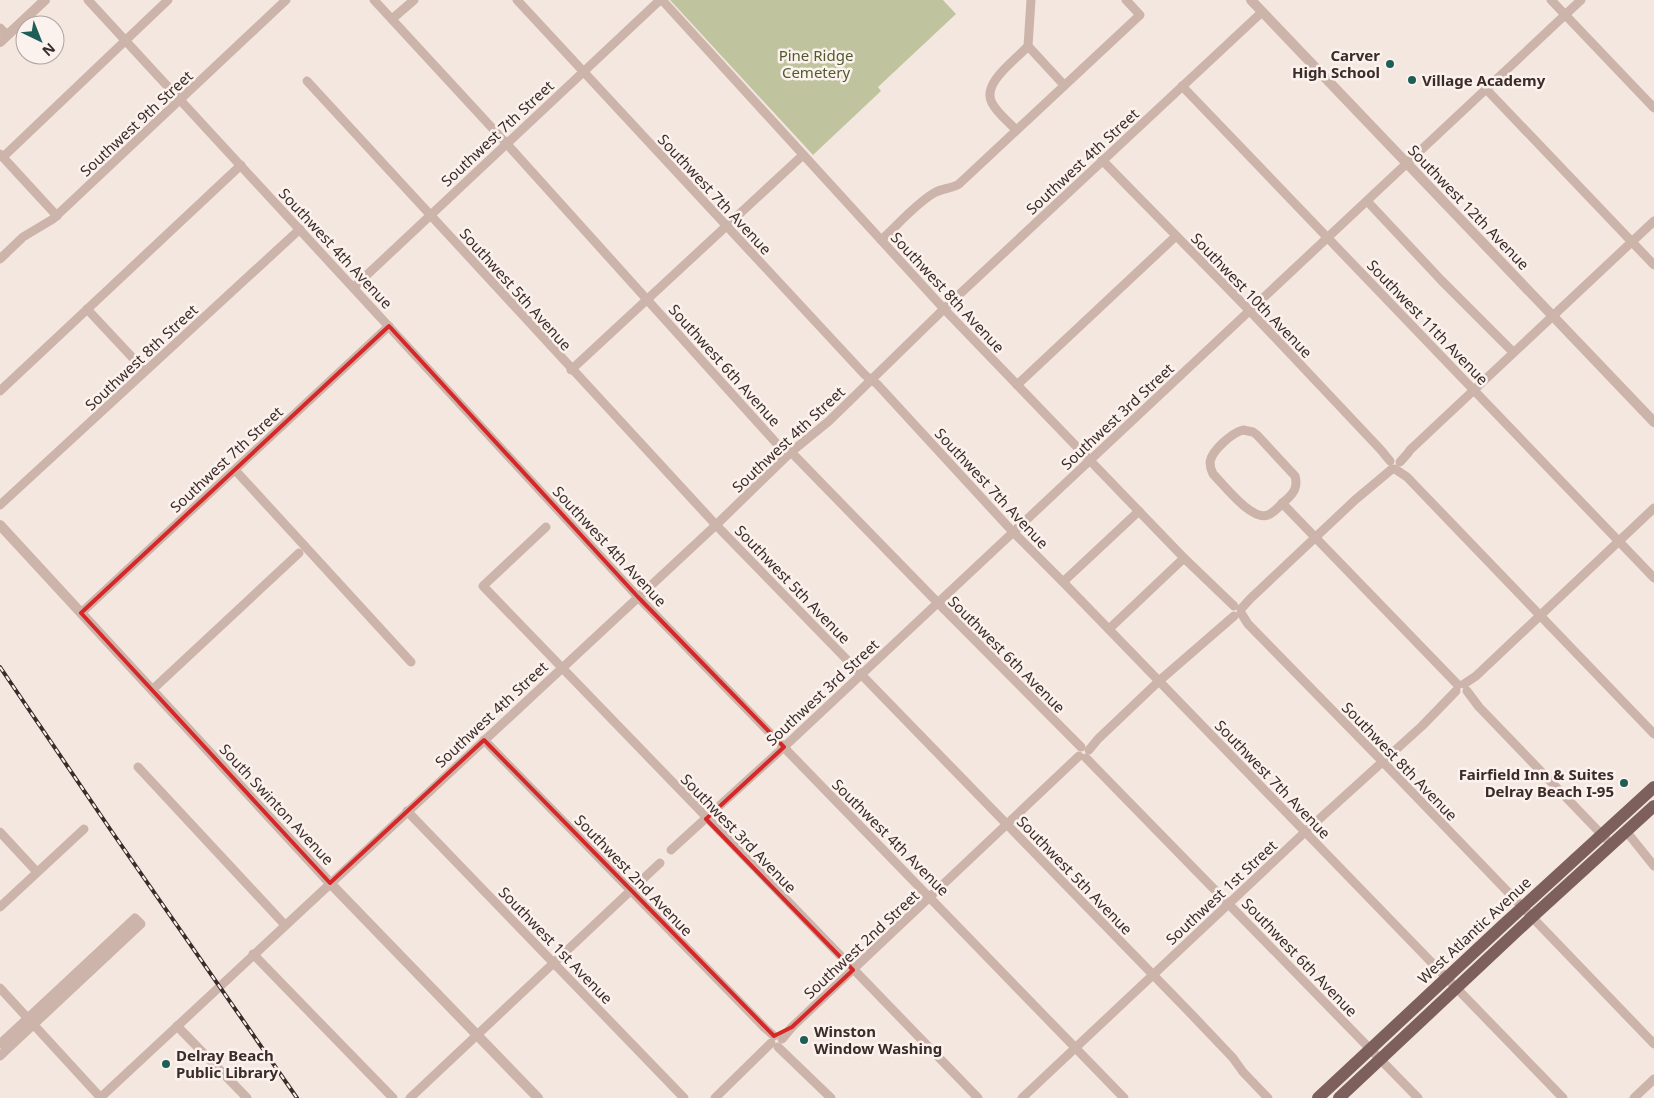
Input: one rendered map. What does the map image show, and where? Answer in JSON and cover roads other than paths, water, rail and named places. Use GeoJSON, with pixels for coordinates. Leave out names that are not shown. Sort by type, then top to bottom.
{"type":"FeatureCollection","features":[{"type":"Feature","properties":{"kind":"main road","name":"West Atlantic Avenue"},"geometry":{"type":"LineString","coordinates":[[1318,1098],[1446,977],[1654,787]]}},
{"type":"Feature","properties":{"kind":"main road","name":"West Atlantic Avenue"},"geometry":{"type":"LineString","coordinates":[[1339,1098],[1532,917],[1654,806]]}},
{"type":"Feature","properties":{"kind":"street"},"geometry":{"type":"LineString","coordinates":[[2,35],[45,0]]}},
{"type":"Feature","properties":{"kind":"street","name":"Southwest 4th Avenue"},"geometry":{"type":"LineString","coordinates":[[88,0],[638,596],[1124,1098]]}},
{"type":"Feature","properties":{"kind":"street"},"geometry":{"type":"LineString","coordinates":[[57,216],[2,156],[168,0]]}},
{"type":"Feature","properties":{"kind":"street","name":"Southwest 9th Street"},"geometry":{"type":"LineString","coordinates":[[0,259],[23,238],[57,216],[286,0]]}},
{"type":"Feature","properties":{"kind":"street","name":"Southwest 6th Avenue"},"geometry":{"type":"LineString","coordinates":[[374,0],[506,143],[778,445],[791,452],[1068,735],[1418,1098]]}},
{"type":"Feature","properties":{"kind":"street"},"geometry":{"type":"LineString","coordinates":[[392,20],[414,0]]}},
{"type":"Feature","properties":{"kind":"street","name":"Southwest 7th Avenue"},"geometry":{"type":"LineString","coordinates":[[517,0],[725,226],[869,380],[883,391],[1013,532],[1563,1098]]}},
{"type":"Feature","properties":{"kind":"street","name":"Southwest 7th Street"},"geometry":{"type":"LineString","coordinates":[[354,287],[661,0]]}},
{"type":"Feature","properties":{"kind":"street","name":"Southwest 8th Avenue"},"geometry":{"type":"LineString","coordinates":[[661,0],[945,310],[1222,595],[1227,606],[1236,611],[1654,1044]]}},
{"type":"Feature","properties":{"kind":"street"},"geometry":{"type":"LineString","coordinates":[[1016,130],[993,105],[990,90],[994,81],[1028,46],[1031,0]]}},
{"type":"Feature","properties":{"kind":"street"},"geometry":{"type":"LineString","coordinates":[[881,240],[925,199],[940,190],[955,187],[959,184],[1140,15],[1126,0]]}},
{"type":"Feature","properties":{"kind":"street","name":"Southwest 12th Avenue"},"geometry":{"type":"LineString","coordinates":[[1251,0],[1654,422]]}},
{"type":"Feature","properties":{"kind":"street"},"geometry":{"type":"LineString","coordinates":[[1551,0],[1654,108]]}},
{"type":"Feature","properties":{"kind":"street","name":"Southwest 3rd Street"},"geometry":{"type":"LineString","coordinates":[[671,850],[784,747],[1582,0]]}},
{"type":"Feature","properties":{"kind":"street","name":"Southwest 4th Street"},"geometry":{"type":"LineString","coordinates":[[100,1098],[716,525],[791,452],[814,434],[945,310],[949,304],[1262,12]]}},
{"type":"Feature","properties":{"kind":"street"},"geometry":{"type":"LineString","coordinates":[[1028,46],[1064,85]]}},
{"type":"Feature","properties":{"kind":"street","name":"Southwest 5th Avenue"},"geometry":{"type":"LineString","coordinates":[[307,81],[716,525],[1233,1058],[1243,1072],[1268,1098]]}},
{"type":"Feature","properties":{"kind":"street","name":"Southwest 11th Avenue"},"geometry":{"type":"LineString","coordinates":[[1182,86],[1654,578]]}},
{"type":"Feature","properties":{"kind":"street"},"geometry":{"type":"LineString","coordinates":[[1486,89],[1654,265]]}},
{"type":"Feature","properties":{"kind":"street"},"geometry":{"type":"LineString","coordinates":[[572,370],[803,155]]}},
{"type":"Feature","properties":{"kind":"street","name":"Southwest 10th Avenue"},"geometry":{"type":"LineString","coordinates":[[1102,160],[1250,311],[1394,464],[1654,734]]}},
{"type":"Feature","properties":{"kind":"street"},"geometry":{"type":"LineString","coordinates":[[0,390],[241,165]]}},
{"type":"Feature","properties":{"kind":"street"},"geometry":{"type":"LineString","coordinates":[[1367,201],[1440,280],[1513,352]]}},
{"type":"Feature","properties":{"kind":"street","name":"Southwest 2nd Street"},"geometry":{"type":"LineString","coordinates":[[715,1098],[759,1056],[765,1054],[776,1041],[1008,825],[1159,681],[1219,628],[1220,622],[1250,599],[1380,479],[1383,472],[1410,450],[1654,221]]}},
{"type":"Feature","properties":{"kind":"street","name":"Southwest 8th Street"},"geometry":{"type":"LineString","coordinates":[[0,505],[300,229]]}},
{"type":"Feature","properties":{"kind":"street"},"geometry":{"type":"LineString","coordinates":[[1017,385],[1176,236]]}},
{"type":"Feature","properties":{"kind":"street"},"geometry":{"type":"LineString","coordinates":[[87,309],[145,371]]}},
{"type":"Feature","properties":{"kind":"street","name":"Southwest 7th Street"},"geometry":{"type":"LineString","coordinates":[[81,613],[389,326]]}},
{"type":"Feature","properties":{"kind":"street"},"geometry":{"type":"LineString","coordinates":[[1243,430],[1253,432],[1295,476],[1294,491],[1282,503],[1273,512],[1264,516],[1253,514],[1249,511],[1214,474],[1210,464],[1216,451],[1238,432],[1243,430]]}},
{"type":"Feature","properties":{"kind":"street"},"geometry":{"type":"LineString","coordinates":[[235,470],[411,662]]}},
{"type":"Feature","properties":{"kind":"street"},"geometry":{"type":"LineString","coordinates":[[1282,503],[1611,845]]}},
{"type":"Feature","properties":{"kind":"street","name":"Southwest 1st Street"},"geometry":{"type":"LineString","coordinates":[[1022,1098],[1440,707],[1450,703],[1476,676],[1654,508]]}},
{"type":"Feature","properties":{"kind":"street"},"geometry":{"type":"LineString","coordinates":[[1063,582],[1139,511]]}},
{"type":"Feature","properties":{"kind":"street","name":"South Swinton Avenue"},"geometry":{"type":"LineString","coordinates":[[0,525],[330,883],[538,1098]]}},
{"type":"Feature","properties":{"kind":"street","name":"Southwest 3rd Avenue"},"geometry":{"type":"LineString","coordinates":[[546,528],[483,586],[706,819],[978,1098]]}},
{"type":"Feature","properties":{"kind":"street"},"geometry":{"type":"LineString","coordinates":[[152,690],[300,552]]}},
{"type":"Feature","properties":{"kind":"street"},"geometry":{"type":"LineString","coordinates":[[1109,629],[1184,558]]}},
{"type":"Feature","properties":{"kind":"street","name":"Southwest 2nd Avenue"},"geometry":{"type":"LineString","coordinates":[[484,740],[831,1098]]}},
{"type":"Feature","properties":{"kind":"street"},"geometry":{"type":"LineString","coordinates":[[138,767],[285,925]]}},
{"type":"Feature","properties":{"kind":"street","name":"Southwest 1st Avenue"},"geometry":{"type":"LineString","coordinates":[[407,811],[684,1098]]}},
{"type":"Feature","properties":{"kind":"street"},"geometry":{"type":"LineString","coordinates":[[0,907],[84,829]]}},
{"type":"Feature","properties":{"kind":"street"},"geometry":{"type":"LineString","coordinates":[[1626,831],[1654,866]]}},
{"type":"Feature","properties":{"kind":"street"},"geometry":{"type":"LineString","coordinates":[[0,832],[38,872]]}},
{"type":"Feature","properties":{"kind":"street"},"geometry":{"type":"LineString","coordinates":[[410,1098],[660,863]]}},
{"type":"Feature","properties":{"kind":"street"},"geometry":{"type":"LineString","coordinates":[[0,1044],[31,1021],[141,924],[135,918],[31,1021],[0,1056]]}},
{"type":"Feature","properties":{"kind":"street"},"geometry":{"type":"LineString","coordinates":[[254,954],[393,1098]]}},
{"type":"Feature","properties":{"kind":"street"},"geometry":{"type":"LineString","coordinates":[[0,988],[100,1098]]}},
{"type":"Feature","properties":{"kind":"street"},"geometry":{"type":"LineString","coordinates":[[177,1026],[247,1098]]}},
{"type":"Feature","properties":{"kind":"street"},"geometry":{"type":"LineString","coordinates":[[1634,1098],[1654,1079]]}},
{"type":"Feature","properties":{"kind":"railway"},"geometry":{"type":"LineString","coordinates":[[0,667],[297,1098]]}},
{"type":"Feature","properties":{"kind":"place","name":"Carver High School"},"geometry":{"type":"Point","coordinates":[1390,64]}},
{"type":"Feature","properties":{"kind":"place","name":"Village Academy"},"geometry":{"type":"Point","coordinates":[1412,80]}},
{"type":"Feature","properties":{"kind":"place","name":"Fairfield Inn & Suites Delray Beach I-95"},"geometry":{"type":"Point","coordinates":[1624,783]}},
{"type":"Feature","properties":{"kind":"place","name":"Winston Window Washing"},"geometry":{"type":"Point","coordinates":[804,1040]}},
{"type":"Feature","properties":{"kind":"place","name":"Delray Beach Public Library"},"geometry":{"type":"Point","coordinates":[166,1064]}},
{"type":"Feature","properties":{"kind":"park label","name":"Pine Ridge Cemetery"},"geometry":{"type":"Point","coordinates":[816,64]}}]}
